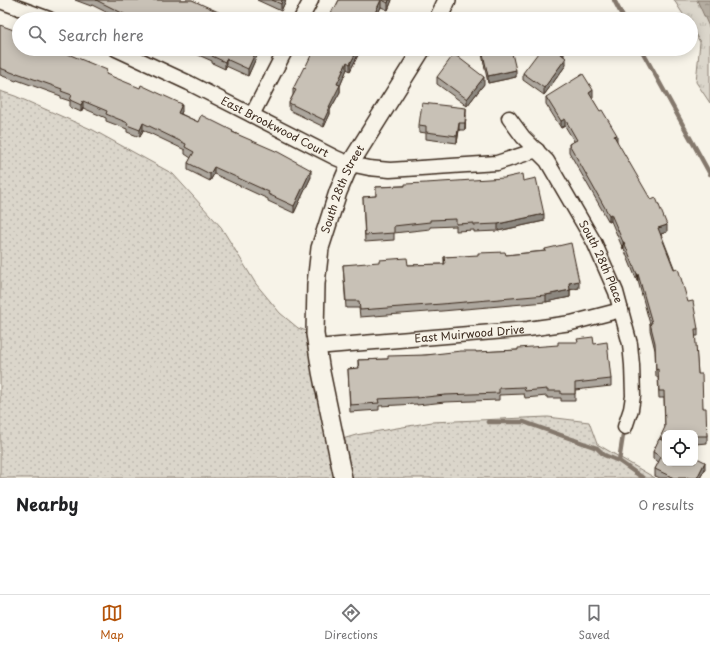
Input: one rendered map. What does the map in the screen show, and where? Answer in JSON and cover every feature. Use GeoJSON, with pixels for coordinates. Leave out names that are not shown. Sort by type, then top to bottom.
{"type":"FeatureCollection","features":[{"type":"Feature","properties":{"kind":"street"},"geometry":{"type":"LineString","coordinates":[[0,0],[31,12]]}},
{"type":"Feature","properties":{"kind":"street"},"geometry":{"type":"LineString","coordinates":[[305,12],[311,0]]}},
{"type":"Feature","properties":{"kind":"street"},"geometry":{"type":"LineString","coordinates":[[441,12],[446,0]]}},
{"type":"Feature","properties":{"kind":"street","name":"East Brookwood Court"},"geometry":{"type":"LineString","coordinates":[[131,56],[189,83],[350,164],[390,170],[497,163],[537,150]]}},
{"type":"Feature","properties":{"kind":"street"},"geometry":{"type":"LineString","coordinates":[[252,115],[282,56]]}},
{"type":"Feature","properties":{"kind":"street","name":"South 28th Street"},"geometry":{"type":"LineString","coordinates":[[343,478],[316,346],[314,318],[320,248],[338,192],[350,164],[418,56]]}},
{"type":"Feature","properties":{"kind":"street","name":"South 28th Place"},"geometry":{"type":"LineString","coordinates":[[509,118],[523,137],[547,160],[594,242],[616,292],[630,344],[634,387],[631,409],[625,427]]}},
{"type":"Feature","properties":{"kind":"street","name":"East Muirwood Drive"},"geometry":{"type":"LineString","coordinates":[[316,346],[528,329],[571,322],[621,310]]}},
{"type":"Feature","properties":{"kind":"green space"},"geometry":{"type":"Polygon","coordinates":[[[674,0],[710,0],[710,103],[696,82],[700,42],[698,39],[698,12],[682,12],[674,0]]]}},
{"type":"Feature","properties":{"kind":"green space"},"geometry":{"type":"Polygon","coordinates":[[[0,91],[93,130],[173,174],[221,227],[256,284],[280,313],[298,328],[315,334],[336,441],[356,435],[432,422],[548,417],[589,422],[597,444],[655,478],[0,478],[0,91]]]}},
{"type":"Feature","properties":{"kind":"water"},"geometry":{"type":"Polygon","coordinates":[[[697,0],[710,0],[710,29],[697,0]]]}},
{"type":"Feature","properties":{"kind":"building"},"geometry":{"type":"Polygon","coordinates":[[[96,0],[192,0],[218,12],[120,12],[96,0]]]}},
{"type":"Feature","properties":{"kind":"building"},"geometry":{"type":"Polygon","coordinates":[[[272,0],[282,0],[281,4],[272,0]]]}},
{"type":"Feature","properties":{"kind":"building"},"geometry":{"type":"Polygon","coordinates":[[[339,0],[381,0],[375,12],[332,12],[334,7],[335,8],[339,0]]]}},
{"type":"Feature","properties":{"kind":"building"},"geometry":{"type":"Polygon","coordinates":[[[382,0],[389,0],[388,3],[382,0]]]}},
{"type":"Feature","properties":{"kind":"building"},"geometry":{"type":"Polygon","coordinates":[[[0,25],[12,29],[12,56],[73,56],[107,70],[106,74],[140,88],[141,85],[182,104],[178,113],[198,122],[201,115],[233,131],[232,132],[278,152],[311,170],[294,206],[268,194],[269,192],[214,167],[210,174],[188,163],[194,152],[185,147],[186,144],[143,123],[140,130],[127,125],[128,123],[106,114],[107,111],[83,101],[81,105],[70,100],[72,95],[61,91],[62,89],[0,68],[0,25]]]}},
{"type":"Feature","properties":{"kind":"building"},"geometry":{"type":"Polygon","coordinates":[[[212,56],[254,56],[248,69],[226,59],[225,62],[212,56]]]}},
{"type":"Feature","properties":{"kind":"building"},"geometry":{"type":"Polygon","coordinates":[[[311,56],[354,56],[350,64],[347,62],[337,84],[340,85],[324,120],[289,103],[296,90],[293,89],[304,67],[305,68],[311,56]]]}},
{"type":"Feature","properties":{"kind":"building"},"geometry":{"type":"Polygon","coordinates":[[[453,56],[457,56],[484,77],[467,99],[437,77],[453,56]]]}},
{"type":"Feature","properties":{"kind":"building"},"geometry":{"type":"Polygon","coordinates":[[[484,56],[513,56],[516,70],[488,76],[484,56]]]}},
{"type":"Feature","properties":{"kind":"building"},"geometry":{"type":"Polygon","coordinates":[[[536,56],[564,56],[566,58],[544,88],[523,73],[536,56]]]}},
{"type":"Feature","properties":{"kind":"building"},"geometry":{"type":"Polygon","coordinates":[[[583,74],[593,90],[589,93],[600,111],[602,110],[617,135],[614,136],[651,200],[656,198],[667,225],[658,228],[674,269],[678,268],[688,302],[693,301],[698,329],[695,329],[698,374],[702,374],[703,408],[706,408],[707,436],[698,436],[698,430],[664,430],[665,427],[664,391],[659,391],[658,369],[656,370],[655,343],[650,323],[652,323],[638,274],[611,214],[609,215],[569,144],[577,140],[565,119],[561,121],[546,97],[583,74]]]}},
{"type":"Feature","properties":{"kind":"building"},"geometry":{"type":"Polygon","coordinates":[[[422,103],[466,108],[465,123],[459,123],[457,136],[426,132],[426,126],[419,125],[422,103]]]}},
{"type":"Feature","properties":{"kind":"building"},"geometry":{"type":"Polygon","coordinates":[[[522,174],[523,181],[536,178],[544,214],[498,224],[456,224],[456,219],[430,220],[430,222],[394,226],[394,233],[365,235],[363,197],[376,196],[376,187],[504,178],[522,174]]]}},
{"type":"Feature","properties":{"kind":"building"},"geometry":{"type":"Polygon","coordinates":[[[571,243],[579,281],[569,283],[570,290],[546,295],[360,310],[359,301],[346,301],[343,265],[407,258],[408,265],[445,264],[444,257],[478,255],[478,253],[505,252],[506,255],[546,251],[545,249],[571,243]]]}},
{"type":"Feature","properties":{"kind":"building"},"geometry":{"type":"Polygon","coordinates":[[[593,337],[594,344],[607,342],[611,379],[575,383],[575,394],[561,394],[561,391],[547,391],[547,389],[525,391],[524,387],[499,388],[499,393],[378,399],[379,403],[350,405],[348,369],[359,368],[358,360],[388,359],[388,356],[426,355],[461,351],[476,352],[518,350],[518,348],[558,345],[558,342],[578,342],[577,339],[593,337]]]}},
{"type":"Feature","properties":{"kind":"building"},"geometry":{"type":"Polygon","coordinates":[[[659,439],[662,440],[662,466],[698,466],[698,458],[705,462],[697,478],[674,478],[655,469],[661,457],[653,452],[659,439]]]}},
{"type":"Feature","properties":{"kind":"waterway"},"geometry":{"type":"LineString","coordinates":[[614,0],[620,12]]}},
{"type":"Feature","properties":{"kind":"waterway"},"geometry":{"type":"LineString","coordinates":[[645,56],[710,174]]}},
{"type":"Feature","properties":{"kind":"waterway"},"geometry":{"type":"LineString","coordinates":[[488,422],[524,422],[597,448],[604,455],[619,461]]}},
{"type":"Feature","properties":{"kind":"waterway"},"geometry":{"type":"LineString","coordinates":[[624,429],[619,461],[643,478]]}}]}
